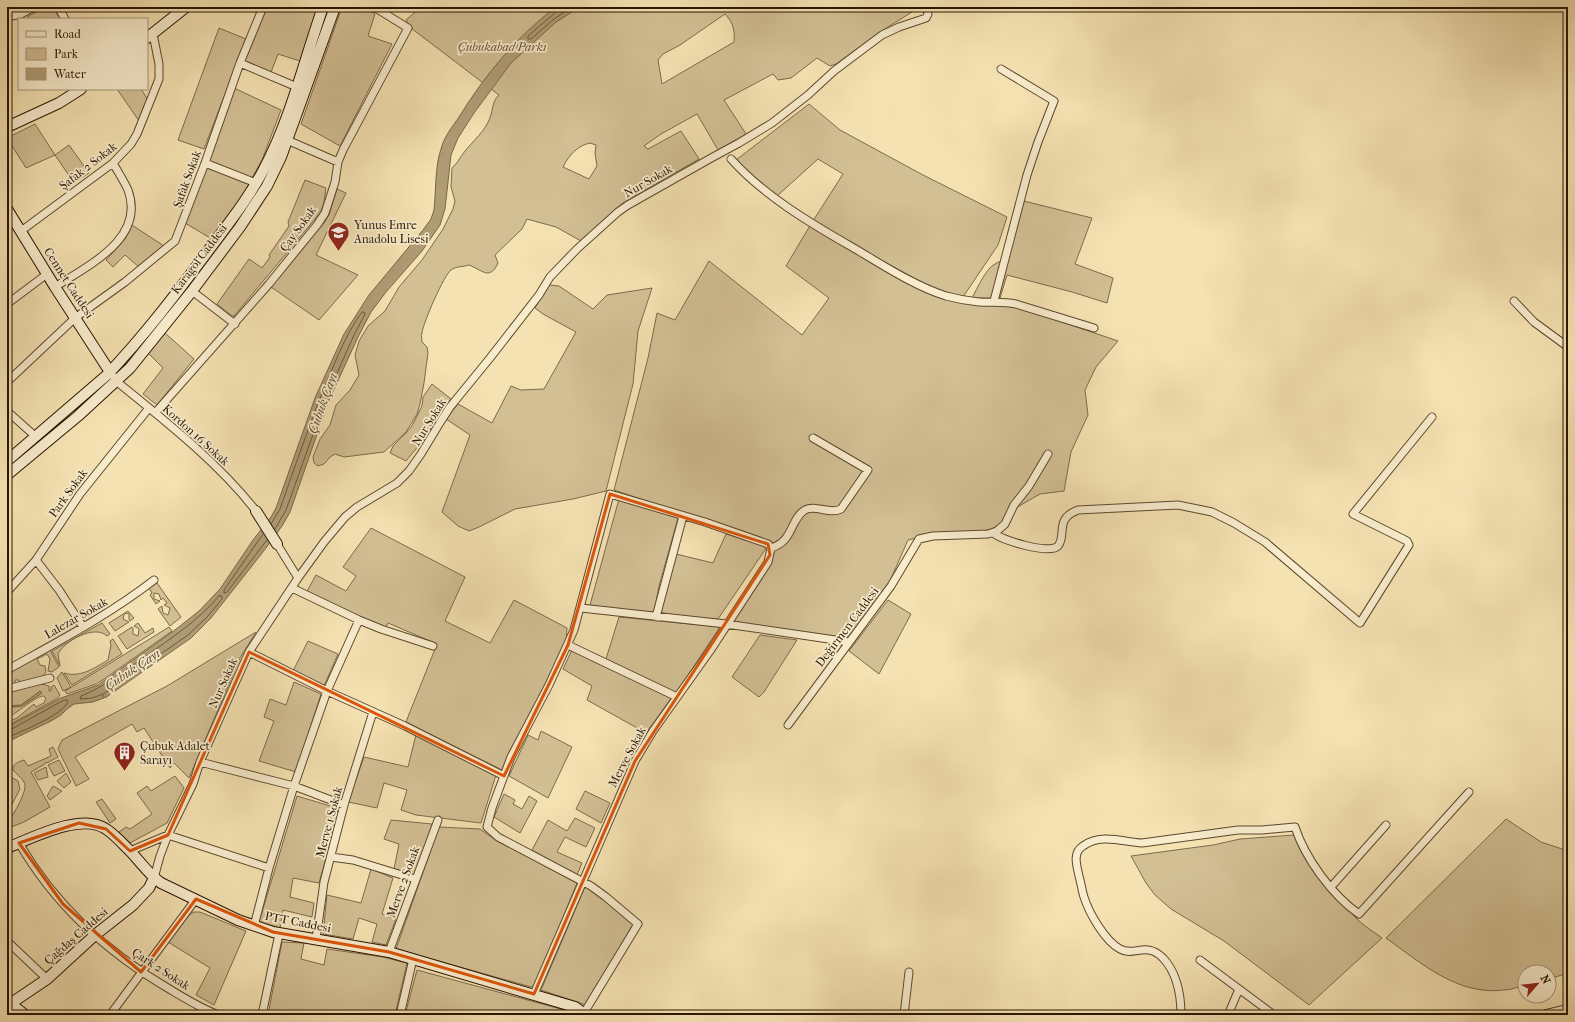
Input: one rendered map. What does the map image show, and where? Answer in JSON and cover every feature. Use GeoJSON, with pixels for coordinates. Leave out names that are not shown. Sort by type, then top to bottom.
{"type":"FeatureCollection","features":[{"type":"Feature","properties":{"kind":"street"},"geometry":{"type":"LineString","coordinates":[[7,17],[23,16],[34,7]]}},
{"type":"Feature","properties":{"kind":"street"},"geometry":{"type":"LineString","coordinates":[[58,7],[64,18]]}},
{"type":"Feature","properties":{"kind":"street"},"geometry":{"type":"LineString","coordinates":[[150,36],[186,7]]}},
{"type":"Feature","properties":{"kind":"street","name":"Şafak Sokak"},"geometry":{"type":"LineString","coordinates":[[7,382],[75,318],[125,282],[175,241],[205,163],[240,63],[263,7]]}},
{"type":"Feature","properties":{"kind":"street"},"geometry":{"type":"LineString","coordinates":[[7,461],[34,436],[110,372],[137,342],[185,282],[256,183],[274,149],[297,87],[323,7]]}},
{"type":"Feature","properties":{"kind":"street","name":"Karagöl Caddesi"},"geometry":{"type":"LineString","coordinates":[[7,475],[78,416],[116,381],[146,350],[192,291],[260,197],[275,170],[288,140],[335,7]]}},
{"type":"Feature","properties":{"kind":"street","name":"Çay Sokak"},"geometry":{"type":"LineString","coordinates":[[155,413],[235,324],[295,253],[322,218],[335,182],[338,162],[343,150],[408,28],[374,7]]}},
{"type":"Feature","properties":{"kind":"street","name":"Nur Sokak"},"geometry":{"type":"LineString","coordinates":[[154,878],[168,835],[193,784],[200,762],[249,652],[298,578],[324,542],[345,517],[357,507],[397,483],[409,471],[422,454],[450,407],[539,295],[550,277],[577,249],[618,212],[772,123],[808,95],[834,70],[882,35],[899,27],[926,18],[928,14],[927,7]]}},
{"type":"Feature","properties":{"kind":"street","name":"Şafak 2 Sokak"},"geometry":{"type":"LineString","coordinates":[[21,231],[113,163],[131,144],[137,134],[159,79],[159,64],[150,36]]}},
{"type":"Feature","properties":{"kind":"street"},"geometry":{"type":"LineString","coordinates":[[240,63],[297,87]]}},
{"type":"Feature","properties":{"kind":"street"},"geometry":{"type":"LineString","coordinates":[[994,302],[1027,175],[1054,101],[1001,69]]}},
{"type":"Feature","properties":{"kind":"street"},"geometry":{"type":"LineString","coordinates":[[7,127],[68,93],[78,90]]}},
{"type":"Feature","properties":{"kind":"street"},"geometry":{"type":"LineString","coordinates":[[288,140],[338,162]]}},
{"type":"Feature","properties":{"kind":"street"},"geometry":{"type":"LineString","coordinates":[[731,159],[769,194],[837,239],[924,286],[946,295],[975,301],[1003,301],[1016,304],[1094,328]]}},
{"type":"Feature","properties":{"kind":"street"},"geometry":{"type":"LineString","coordinates":[[55,287],[105,254],[127,230],[131,214],[130,199],[128,190],[113,163]]}},
{"type":"Feature","properties":{"kind":"street"},"geometry":{"type":"LineString","coordinates":[[205,163],[256,183]]}},
{"type":"Feature","properties":{"kind":"street","name":"Cennet Caddesi"},"geometry":{"type":"LineString","coordinates":[[8,212],[110,372]]}},
{"type":"Feature","properties":{"kind":"street"},"geometry":{"type":"LineString","coordinates":[[7,304],[47,274]]}},
{"type":"Feature","properties":{"kind":"street"},"geometry":{"type":"LineString","coordinates":[[192,291],[235,324]]}},
{"type":"Feature","properties":{"kind":"street"},"geometry":{"type":"LineString","coordinates":[[1514,301],[1534,322],[1568,347]]}},
{"type":"Feature","properties":{"kind":"street","name":"Kordon 16 Sokak"},"geometry":{"type":"LineString","coordinates":[[110,372],[116,381],[155,413],[220,471],[245,496],[256,511]]}},
{"type":"Feature","properties":{"kind":"street","name":"Park Sokak"},"geometry":{"type":"LineString","coordinates":[[7,592],[36,560],[80,494],[149,408]]}},
{"type":"Feature","properties":{"kind":"street"},"geometry":{"type":"LineString","coordinates":[[7,411],[34,436]]}},
{"type":"Feature","properties":{"kind":"street"},"geometry":{"type":"LineString","coordinates":[[993,533],[1036,548],[1050,549],[1056,547],[1059,542],[1062,524],[1067,517],[1078,510],[1178,505],[1200,509],[1228,520],[1265,542],[1360,623],[1409,545],[1407,541],[1353,514],[1432,417]]}},
{"type":"Feature","properties":{"kind":"street"},"geometry":{"type":"LineString","coordinates":[[585,1014],[638,924],[606,897],[582,881],[498,837],[487,826],[492,808],[516,747],[537,710],[568,645],[581,608],[610,494],[768,544],[771,548],[782,543],[804,511],[811,508],[832,512],[841,509],[868,470],[812,438]]}},
{"type":"Feature","properties":{"kind":"street"},"geometry":{"type":"LineString","coordinates":[[993,533],[1005,524],[1014,505],[1029,486],[1048,454]]}},
{"type":"Feature","properties":{"kind":"street"},"geometry":{"type":"LineString","coordinates":[[256,511],[298,578]]}},
{"type":"Feature","properties":{"kind":"street"},"geometry":{"type":"LineString","coordinates":[[656,617],[683,516]]}},
{"type":"Feature","properties":{"kind":"street","name":"Değirmen Caddesi"},"geometry":{"type":"LineString","coordinates":[[788,725],[891,586],[919,539],[934,536],[971,536],[993,533]]}},
{"type":"Feature","properties":{"kind":"street","name":"Merve Sokak"},"geometry":{"type":"LineString","coordinates":[[534,994],[635,761],[677,697],[710,651],[726,624],[768,562],[771,548]]}},
{"type":"Feature","properties":{"kind":"street"},"geometry":{"type":"LineString","coordinates":[[36,560],[59,590],[83,627]]}},
{"type":"Feature","properties":{"kind":"street","name":"Lalezar Sokak"},"geometry":{"type":"LineString","coordinates":[[7,670],[83,627],[130,598],[154,580]]}},
{"type":"Feature","properties":{"kind":"street"},"geometry":{"type":"LineString","coordinates":[[292,588],[359,620],[433,646]]}},
{"type":"Feature","properties":{"kind":"street"},"geometry":{"type":"LineString","coordinates":[[581,608],[726,624],[849,642]]}},
{"type":"Feature","properties":{"kind":"street"},"geometry":{"type":"LineString","coordinates":[[254,926],[269,868],[294,786],[327,691],[359,620]]}},
{"type":"Feature","properties":{"kind":"street"},"geometry":{"type":"LineString","coordinates":[[568,645],[677,697]]}},
{"type":"Feature","properties":{"kind":"street"},"geometry":{"type":"LineString","coordinates":[[249,652],[327,691],[405,726],[504,776]]}},
{"type":"Feature","properties":{"kind":"street"},"geometry":{"type":"LineString","coordinates":[[7,689],[50,678]]}},
{"type":"Feature","properties":{"kind":"street","name":"Merve 1 Sokak"},"geometry":{"type":"LineString","coordinates":[[316,939],[322,895],[344,805],[373,712]]}},
{"type":"Feature","properties":{"kind":"street"},"geometry":{"type":"LineString","coordinates":[[200,762],[294,786],[344,805]]}},
{"type":"Feature","properties":{"kind":"street"},"geometry":{"type":"LineString","coordinates":[[1181,1015],[1177,985],[1173,973],[1165,961],[1154,952],[1147,949],[1126,951],[1120,950],[1109,939],[1090,911],[1084,897],[1076,863],[1076,856],[1081,847],[1095,841],[1110,838],[1130,842],[1160,841],[1238,830],[1262,830],[1295,827],[1304,850],[1315,867],[1345,903],[1359,914],[1469,792]]}},
{"type":"Feature","properties":{"kind":"street","name":"Merve 2 Sokak"},"geometry":{"type":"LineString","coordinates":[[389,952],[438,820]]}},
{"type":"Feature","properties":{"kind":"street","name":"PTT Caddesi"},"geometry":{"type":"LineString","coordinates":[[7,848],[71,824],[88,823],[106,829],[130,851],[154,878],[254,926],[279,934],[389,952],[534,994],[575,1007],[585,1014]]}},
{"type":"Feature","properties":{"kind":"street"},"geometry":{"type":"LineString","coordinates":[[1331,887],[1386,825]]}},
{"type":"Feature","properties":{"kind":"street"},"geometry":{"type":"LineString","coordinates":[[130,851],[168,835],[269,868]]}},
{"type":"Feature","properties":{"kind":"street","name":"Çark 2 Sokak"},"geometry":{"type":"LineString","coordinates":[[19,843],[41,878],[63,904],[95,935],[141,972],[192,1002],[219,1015]]}},
{"type":"Feature","properties":{"kind":"street"},"geometry":{"type":"LineString","coordinates":[[331,857],[353,860],[415,879]]}},
{"type":"Feature","properties":{"kind":"street","name":"Çağdaş Caddesi"},"geometry":{"type":"LineString","coordinates":[[8,1004],[46,979],[95,935],[133,905],[149,888],[154,878]]}},
{"type":"Feature","properties":{"kind":"street"},"geometry":{"type":"LineString","coordinates":[[110,1015],[196,899]]}},
{"type":"Feature","properties":{"kind":"street"},"geometry":{"type":"LineString","coordinates":[[262,1015],[279,934]]}},
{"type":"Feature","properties":{"kind":"street"},"geometry":{"type":"LineString","coordinates":[[7,941],[46,979]]}},
{"type":"Feature","properties":{"kind":"street"},"geometry":{"type":"LineString","coordinates":[[400,1015],[413,959]]}},
{"type":"Feature","properties":{"kind":"street"},"geometry":{"type":"LineString","coordinates":[[1200,960],[1274,1015]]}},
{"type":"Feature","properties":{"kind":"street"},"geometry":{"type":"LineString","coordinates":[[904,1015],[909,972]]}},
{"type":"Feature","properties":{"kind":"street"},"geometry":{"type":"LineString","coordinates":[[1228,1015],[1239,989]]}},
{"type":"Feature","properties":{"kind":"street"},"geometry":{"type":"LineString","coordinates":[[8,1004],[25,1015]]}},
{"type":"Feature","properties":{"kind":"street"},"geometry":{"type":"LineString","coordinates":[[1546,1015],[1568,1010]]}},
{"type":"Feature","properties":{"kind":"highlighted area"},"geometry":{"type":"Polygon","coordinates":[[[610,494],[768,544],[770,555],[635,761],[534,994],[389,952],[273,932],[196,899],[141,972],[63,904],[19,843],[79,823],[106,829],[130,851],[168,835],[249,652],[504,776],[568,645],[610,494]]]}},
{"type":"Feature","properties":{"kind":"green space"},"geometry":{"type":"Polygon","coordinates":[[[45,7],[53,7],[59,18],[28,18],[45,7]]]}},
{"type":"Feature","properties":{"kind":"green space"},"geometry":{"type":"Polygon","coordinates":[[[267,7],[319,7],[300,61],[278,54],[271,72],[244,61],[267,7]]]}},
{"type":"Feature","properties":{"kind":"green space"},"geometry":{"type":"Polygon","coordinates":[[[342,7],[363,7],[375,14],[368,36],[392,44],[340,146],[301,124],[342,7]]]}},
{"type":"Feature","properties":{"kind":"green space","name":"Çubukabad Parkı"},"geometry":{"type":"Polygon","coordinates":[[[421,7],[916,7],[912,12],[880,32],[836,64],[830,66],[817,58],[791,78],[778,80],[773,74],[724,100],[746,134],[718,150],[697,114],[661,134],[644,146],[648,149],[681,131],[699,159],[623,203],[581,241],[556,227],[527,219],[522,229],[495,255],[498,263],[492,272],[485,273],[469,265],[457,267],[451,270],[439,289],[423,328],[422,342],[427,347],[428,353],[424,383],[417,414],[406,432],[384,452],[344,457],[335,454],[324,464],[318,466],[314,463],[313,457],[320,439],[330,425],[336,405],[350,390],[359,375],[355,355],[359,341],[368,326],[385,311],[399,287],[422,260],[443,229],[453,209],[455,201],[451,187],[452,168],[485,127],[490,118],[495,100],[499,95],[411,28],[406,20],[421,7]],[[725,14],[680,45],[663,54],[658,60],[662,84],[734,42],[733,26],[725,14]],[[590,143],[581,146],[574,152],[563,167],[589,179],[597,166],[595,153],[596,145],[590,143]]]}},
{"type":"Feature","properties":{"kind":"green space"},"geometry":{"type":"Polygon","coordinates":[[[219,28],[246,39],[204,149],[178,140],[219,28]]]}},
{"type":"Feature","properties":{"kind":"green space"},"geometry":{"type":"Polygon","coordinates":[[[234,88],[281,110],[262,160],[252,178],[208,161],[234,88]]]}},
{"type":"Feature","properties":{"kind":"green space"},"geometry":{"type":"Polygon","coordinates":[[[118,90],[142,90],[148,100],[139,121],[118,90]]]}},
{"type":"Feature","properties":{"kind":"green space"},"geometry":{"type":"Polygon","coordinates":[[[809,104],[840,130],[923,175],[1007,217],[998,245],[963,297],[933,287],[913,277],[813,221],[843,174],[818,159],[777,196],[758,183],[736,160],[809,104]]]}},
{"type":"Feature","properties":{"kind":"green space"},"geometry":{"type":"Polygon","coordinates":[[[35,124],[55,155],[26,168],[7,138],[35,124]]]}},
{"type":"Feature","properties":{"kind":"green space"},"geometry":{"type":"Polygon","coordinates":[[[69,145],[89,173],[74,183],[55,155],[69,145]]]}},
{"type":"Feature","properties":{"kind":"green space"},"geometry":{"type":"Polygon","coordinates":[[[207,167],[251,184],[212,239],[185,223],[207,167]]]}},
{"type":"Feature","properties":{"kind":"green space"},"geometry":{"type":"Polygon","coordinates":[[[305,180],[326,188],[324,203],[321,211],[234,316],[232,316],[217,304],[249,259],[262,268],[270,257],[269,255],[289,226],[288,222],[305,180]]]}},
{"type":"Feature","properties":{"kind":"green space"},"geometry":{"type":"Polygon","coordinates":[[[337,189],[346,193],[316,255],[358,275],[319,320],[271,287],[324,223],[329,215],[337,189]]]}},
{"type":"Feature","properties":{"kind":"green space"},"geometry":{"type":"Polygon","coordinates":[[[1024,201],[1092,218],[1075,264],[1113,278],[1107,303],[1007,275],[1000,298],[972,298],[988,270],[992,266],[1009,257],[1024,201]]]}},
{"type":"Feature","properties":{"kind":"green space"},"geometry":{"type":"Polygon","coordinates":[[[811,224],[948,298],[1006,303],[1118,341],[1096,367],[1085,390],[1088,415],[1071,452],[1064,491],[1040,494],[1014,509],[1001,524],[992,529],[978,532],[929,535],[908,540],[889,583],[854,632],[845,639],[730,622],[770,563],[774,551],[773,543],[614,490],[648,358],[657,313],[675,320],[709,261],[802,335],[829,298],[786,266],[811,224]]]}},
{"type":"Feature","properties":{"kind":"green space"},"geometry":{"type":"Polygon","coordinates":[[[132,225],[164,246],[139,267],[125,255],[113,267],[106,260],[125,239],[132,225]]]}},
{"type":"Feature","properties":{"kind":"green space"},"geometry":{"type":"Polygon","coordinates":[[[549,285],[559,286],[593,309],[607,295],[652,288],[638,331],[633,384],[606,491],[573,499],[515,509],[469,531],[458,526],[442,512],[470,435],[446,419],[458,404],[492,423],[511,386],[521,390],[544,389],[576,332],[535,308],[549,285]]]}},
{"type":"Feature","properties":{"kind":"green space"},"geometry":{"type":"Polygon","coordinates":[[[165,333],[194,359],[157,405],[143,394],[163,368],[148,353],[165,333]]]}},
{"type":"Feature","properties":{"kind":"green space"},"geometry":{"type":"Polygon","coordinates":[[[432,384],[451,399],[425,438],[406,461],[390,453],[393,446],[412,426],[422,406],[423,397],[432,384]]]}},
{"type":"Feature","properties":{"kind":"green space"},"geometry":{"type":"Polygon","coordinates":[[[619,499],[678,518],[659,586],[654,612],[621,610],[590,605],[619,499]]]}},
{"type":"Feature","properties":{"kind":"green space"},"geometry":{"type":"Polygon","coordinates":[[[371,528],[465,577],[445,621],[490,643],[514,600],[567,628],[566,642],[502,770],[406,722],[437,644],[388,623],[385,629],[306,593],[316,575],[346,591],[356,576],[343,567],[371,528]]]}},
{"type":"Feature","properties":{"kind":"green space"},"geometry":{"type":"Polygon","coordinates":[[[726,534],[767,547],[718,619],[659,615],[676,554],[713,563],[726,534]]]}},
{"type":"Feature","properties":{"kind":"green space"},"geometry":{"type":"Polygon","coordinates":[[[157,583],[181,617],[170,626],[158,609],[162,606],[163,613],[168,615],[170,608],[164,605],[167,603],[163,598],[161,600],[159,594],[154,593],[154,599],[160,601],[156,604],[150,595],[152,593],[149,588],[157,583]]]}},
{"type":"Feature","properties":{"kind":"green space"},"geometry":{"type":"Polygon","coordinates":[[[888,600],[911,614],[879,674],[849,651],[888,600]]]}},
{"type":"Feature","properties":{"kind":"green space"},"geometry":{"type":"Polygon","coordinates":[[[128,611],[134,618],[130,621],[129,614],[126,613],[123,619],[129,622],[115,631],[109,623],[128,611]]]}},
{"type":"Feature","properties":{"kind":"green space"},"geometry":{"type":"Polygon","coordinates":[[[619,617],[720,627],[676,693],[606,659],[619,617]]]}},
{"type":"Feature","properties":{"kind":"green space"},"geometry":{"type":"Polygon","coordinates":[[[102,623],[110,634],[107,636],[102,633],[95,632],[75,638],[102,623]]]}},
{"type":"Feature","properties":{"kind":"green space"},"geometry":{"type":"Polygon","coordinates":[[[138,623],[145,633],[153,628],[154,632],[127,649],[118,636],[132,627],[133,634],[138,636],[139,629],[134,626],[138,623]]]}},
{"type":"Feature","properties":{"kind":"green space"},"geometry":{"type":"Polygon","coordinates":[[[169,627],[172,631],[96,684],[67,694],[65,691],[169,627]]]}},
{"type":"Feature","properties":{"kind":"green space"},"geometry":{"type":"Polygon","coordinates":[[[256,632],[240,658],[189,778],[174,763],[170,768],[144,728],[137,732],[132,724],[75,757],[89,779],[76,786],[58,749],[62,740],[167,686],[256,632]]]}},
{"type":"Feature","properties":{"kind":"green space"},"geometry":{"type":"Polygon","coordinates":[[[760,635],[797,640],[764,692],[759,697],[732,677],[760,635]]]}},
{"type":"Feature","properties":{"kind":"green space"},"geometry":{"type":"Polygon","coordinates":[[[113,639],[122,654],[72,685],[64,673],[82,673],[108,660],[111,645],[110,641],[113,639]]]}},
{"type":"Feature","properties":{"kind":"green space"},"geometry":{"type":"Polygon","coordinates":[[[71,640],[61,649],[58,654],[60,666],[52,651],[71,640]]]}},
{"type":"Feature","properties":{"kind":"green space"},"geometry":{"type":"Polygon","coordinates":[[[308,641],[338,654],[324,686],[293,671],[308,641]]]}},
{"type":"Feature","properties":{"kind":"green space"},"geometry":{"type":"Polygon","coordinates":[[[50,650],[59,667],[52,672],[48,671],[50,659],[47,654],[37,659],[40,665],[45,666],[46,672],[42,678],[20,683],[19,680],[15,680],[15,684],[10,685],[7,673],[50,650]]]}},
{"type":"Feature","properties":{"kind":"green space"},"geometry":{"type":"Polygon","coordinates":[[[572,650],[672,697],[646,733],[587,700],[592,686],[563,669],[572,650]]]}},
{"type":"Feature","properties":{"kind":"green space"},"geometry":{"type":"Polygon","coordinates":[[[62,672],[71,687],[63,691],[57,678],[62,672]]]}},
{"type":"Feature","properties":{"kind":"green space"},"geometry":{"type":"Polygon","coordinates":[[[294,682],[321,694],[296,772],[259,761],[274,721],[264,717],[270,699],[286,705],[294,682]]]}},
{"type":"Feature","properties":{"kind":"green space"},"geometry":{"type":"Polygon","coordinates":[[[42,684],[49,686],[49,691],[51,691],[51,687],[54,685],[60,695],[58,698],[7,726],[7,722],[17,718],[34,704],[36,707],[44,703],[46,699],[44,696],[41,696],[7,718],[7,692],[42,684]]]}},
{"type":"Feature","properties":{"kind":"green space"},"geometry":{"type":"Polygon","coordinates":[[[541,731],[572,747],[548,798],[509,776],[528,735],[538,740],[541,731]]]}},
{"type":"Feature","properties":{"kind":"green space"},"geometry":{"type":"Polygon","coordinates":[[[416,735],[496,775],[481,823],[416,815],[401,810],[407,790],[384,783],[377,808],[348,802],[364,757],[408,767],[416,735]]]}},
{"type":"Feature","properties":{"kind":"green space"},"geometry":{"type":"Polygon","coordinates":[[[53,747],[58,757],[47,763],[46,762],[31,772],[50,807],[24,822],[11,827],[8,823],[20,802],[25,786],[23,780],[13,770],[13,766],[24,760],[28,766],[51,756],[49,749],[53,747]]]}},
{"type":"Feature","properties":{"kind":"green space"},"geometry":{"type":"Polygon","coordinates":[[[59,760],[65,771],[54,776],[48,765],[59,760]]]}},
{"type":"Feature","properties":{"kind":"green space"},"geometry":{"type":"Polygon","coordinates":[[[46,767],[48,777],[38,780],[34,773],[46,767]]]}},
{"type":"Feature","properties":{"kind":"green space"},"geometry":{"type":"Polygon","coordinates":[[[66,773],[71,782],[64,788],[57,781],[66,773]]]}},
{"type":"Feature","properties":{"kind":"green space"},"geometry":{"type":"Polygon","coordinates":[[[175,776],[184,788],[167,823],[130,843],[119,832],[126,827],[130,829],[152,814],[137,793],[147,786],[151,791],[175,776]]]}},
{"type":"Feature","properties":{"kind":"green space"},"geometry":{"type":"Polygon","coordinates":[[[11,777],[18,781],[20,789],[7,814],[7,779],[11,777]]]}},
{"type":"Feature","properties":{"kind":"green space"},"geometry":{"type":"Polygon","coordinates":[[[53,786],[62,791],[50,800],[47,796],[53,786]]]}},
{"type":"Feature","properties":{"kind":"green space"},"geometry":{"type":"Polygon","coordinates":[[[585,791],[610,803],[601,823],[576,809],[585,791]]]}},
{"type":"Feature","properties":{"kind":"green space"},"geometry":{"type":"Polygon","coordinates":[[[504,794],[515,800],[513,804],[522,809],[529,796],[537,801],[520,833],[494,817],[504,794]]]}},
{"type":"Feature","properties":{"kind":"green space"},"geometry":{"type":"Polygon","coordinates":[[[297,796],[337,808],[338,815],[319,883],[293,878],[290,897],[314,903],[312,917],[283,910],[280,928],[259,922],[297,796]]]}},
{"type":"Feature","properties":{"kind":"green space"},"geometry":{"type":"Polygon","coordinates":[[[102,799],[116,819],[110,823],[96,802],[102,799]]]}},
{"type":"Feature","properties":{"kind":"green space"},"geometry":{"type":"Polygon","coordinates":[[[575,818],[595,828],[586,847],[565,837],[557,852],[582,863],[577,875],[532,850],[548,820],[567,831],[575,818]]]}},
{"type":"Feature","properties":{"kind":"green space"},"geometry":{"type":"Polygon","coordinates":[[[1506,819],[1541,842],[1568,851],[1568,973],[1557,976],[1557,964],[1517,964],[1517,988],[1509,990],[1487,991],[1471,988],[1441,976],[1386,938],[1506,819]]]}},
{"type":"Feature","properties":{"kind":"green space"},"geometry":{"type":"Polygon","coordinates":[[[391,820],[432,824],[415,876],[394,869],[399,844],[384,839],[391,820]]]}},
{"type":"Feature","properties":{"kind":"green space"},"geometry":{"type":"Polygon","coordinates":[[[439,827],[480,829],[494,839],[577,883],[536,984],[531,987],[396,949],[439,827]]]}},
{"type":"Feature","properties":{"kind":"green space"},"geometry":{"type":"Polygon","coordinates":[[[1294,835],[1314,868],[1339,900],[1360,922],[1382,938],[1309,1005],[1224,941],[1171,909],[1155,895],[1146,883],[1131,856],[1213,845],[1240,839],[1294,835]]]}},
{"type":"Feature","properties":{"kind":"green space"},"geometry":{"type":"Polygon","coordinates":[[[371,869],[393,878],[382,914],[396,919],[386,945],[372,942],[377,924],[359,918],[353,939],[323,934],[327,895],[361,903],[371,869]]]}},
{"type":"Feature","properties":{"kind":"green space"},"geometry":{"type":"Polygon","coordinates":[[[585,887],[596,892],[633,924],[586,1005],[541,990],[585,887]]]}},
{"type":"Feature","properties":{"kind":"green space"},"geometry":{"type":"Polygon","coordinates":[[[193,912],[200,912],[246,931],[214,1005],[196,995],[210,968],[168,942],[185,919],[193,912]]]}},
{"type":"Feature","properties":{"kind":"green space"},"geometry":{"type":"Polygon","coordinates":[[[282,942],[304,943],[301,959],[324,965],[327,949],[383,957],[407,963],[395,1015],[268,1015],[282,942]]]}},
{"type":"Feature","properties":{"kind":"green space"},"geometry":{"type":"Polygon","coordinates":[[[417,970],[572,1012],[579,1015],[405,1015],[417,970]]]}},
{"type":"Feature","properties":{"kind":"water","name":"Çubuk Çayı"},"geometry":{"type":"Polygon","coordinates":[[[556,7],[580,7],[556,22],[511,63],[474,113],[458,138],[451,155],[445,209],[440,225],[422,251],[386,292],[371,312],[329,400],[290,512],[266,548],[211,618],[191,638],[105,698],[103,695],[104,698],[93,702],[74,704],[51,721],[7,742],[7,727],[61,698],[98,685],[175,630],[199,611],[220,589],[276,508],[315,398],[344,334],[369,295],[431,219],[434,210],[439,155],[446,136],[480,86],[502,58],[528,31],[556,7]]]}},
{"type":"Feature","properties":{"kind":"water"},"geometry":{"type":"Polygon","coordinates":[[[40,691],[42,693],[22,706],[7,708],[7,706],[21,705],[40,691]]]}},
{"type":"Feature","properties":{"kind":"place","name":"Yunus Emre Anadolu Lisesi"},"geometry":{"type":"Point","coordinates":[339,252]}},
{"type":"Feature","properties":{"kind":"place","name":"Çubuk Adalet Sarayı"},"geometry":{"type":"Point","coordinates":[125,772]}}]}
